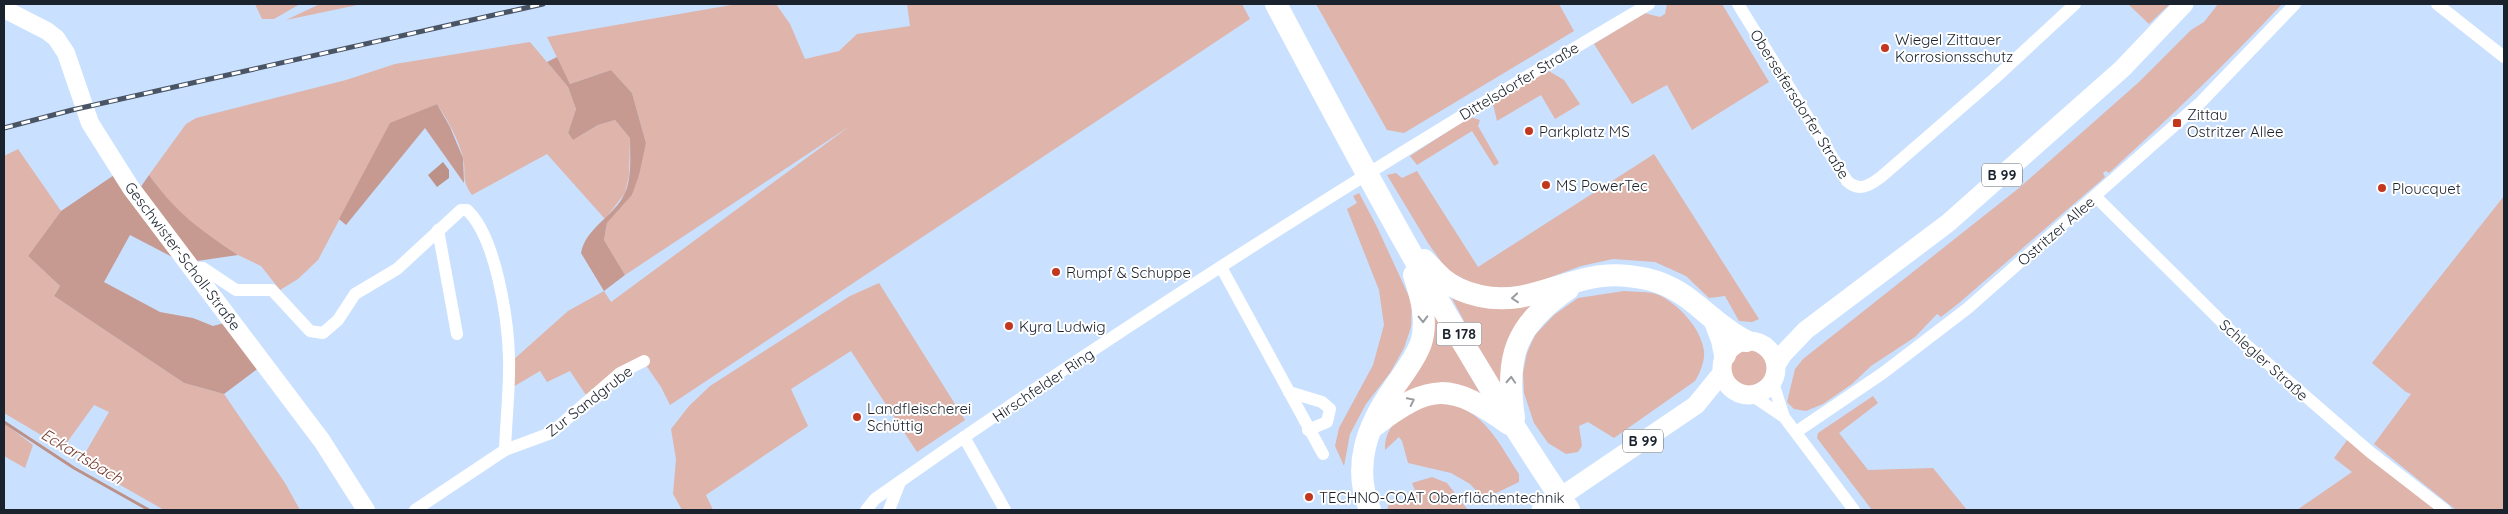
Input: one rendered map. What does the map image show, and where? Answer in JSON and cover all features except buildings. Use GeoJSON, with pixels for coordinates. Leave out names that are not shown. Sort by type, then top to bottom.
{"type":"FeatureCollection","features":[{"type":"Feature","properties":{"kind":"highway","name":"B 178"},"geometry":{"type":"LineString","coordinates":[[1276,4],[1401,239],[1516,428],[1569,510]]}},
{"type":"Feature","properties":{"kind":"highway"},"geometry":{"type":"LineString","coordinates":[[1401,239],[1443,280],[1470,294],[1497,300],[1520,298],[1602,276],[1631,276],[1662,283],[1694,300],[1714,319],[1755,343]]}},
{"type":"Feature","properties":{"kind":"highway"},"geometry":{"type":"LineString","coordinates":[[1370,510],[1366,499],[1361,466],[1364,444],[1376,416],[1412,361],[1421,342],[1424,321],[1421,295],[1401,239]]}},
{"type":"Feature","properties":{"kind":"highway"},"geometry":{"type":"LineString","coordinates":[[1516,428],[1510,386],[1512,365],[1520,337],[1552,301],[1579,282]]}},
{"type":"Feature","properties":{"kind":"highway"},"geometry":{"type":"LineString","coordinates":[[1714,319],[1722,340],[1723,364]]}},
{"type":"Feature","properties":{"kind":"highway"},"geometry":{"type":"LineString","coordinates":[[1371,428],[1413,399],[1436,393],[1458,394],[1483,406],[1516,428]]}},
{"type":"Feature","properties":{"kind":"main road","name":"B 99"},"geometry":{"type":"LineString","coordinates":[[1775,374],[1783,354],[1806,330],[1948,223],[2122,69],[2184,4]]}},
{"type":"Feature","properties":{"kind":"main road","name":"B 99"},"geometry":{"type":"LineString","coordinates":[[1755,343],[1806,330]]}},
{"type":"Feature","properties":{"kind":"main road"},"geometry":{"type":"LineString","coordinates":[[1755,343],[1771,352],[1775,374],[1762,393],[1753,396],[1734,392],[1724,380],[1723,364],[1734,345],[1755,343]]}},
{"type":"Feature","properties":{"kind":"main road","name":"B 99"},"geometry":{"type":"LineString","coordinates":[[1696,404],[1723,364]]}},
{"type":"Feature","properties":{"kind":"main road","name":"B 99"},"geometry":{"type":"LineString","coordinates":[[1541,510],[1696,404],[1734,392]]}},
{"type":"Feature","properties":{"kind":"street","name":"Dittelsdorfer Straße"},"geometry":{"type":"LineString","coordinates":[[1348,186],[1649,4]]}},
{"type":"Feature","properties":{"kind":"street","name":"Oberseifersdorfer Straße"},"geometry":{"type":"LineString","coordinates":[[1738,4],[1847,181],[1859,188],[1872,184],[1994,79],[2075,4]]}},
{"type":"Feature","properties":{"kind":"street","name":"Ostritzer Allee"},"geometry":{"type":"LineString","coordinates":[[1796,432],[1883,373],[1968,308],[2201,102],[2295,4]]}},
{"type":"Feature","properties":{"kind":"street"},"geometry":{"type":"LineString","coordinates":[[2437,4],[2504,57]]}},
{"type":"Feature","properties":{"kind":"street","name":"Geschwister-Scholl-Straße"},"geometry":{"type":"LineString","coordinates":[[4,9],[47,30],[56,38],[66,53],[90,123],[131,188],[322,441],[366,510]]}},
{"type":"Feature","properties":{"kind":"street","name":"Hirschfelder Ring"},"geometry":{"type":"LineString","coordinates":[[866,510],[875,499],[964,437],[1221,267],[1348,186]]}},
{"type":"Feature","properties":{"kind":"street","name":"Schlegler Straße"},"geometry":{"type":"LineString","coordinates":[[2095,196],[2236,336],[2370,452],[2445,510]]}},
{"type":"Feature","properties":{"kind":"street"},"geometry":{"type":"LineString","coordinates":[[190,267],[203,268],[236,290],[272,290],[310,331],[324,333],[338,320],[355,294],[397,269],[461,210],[466,210],[472,215],[485,238],[495,266],[500,288],[509,358],[505,450]]}},
{"type":"Feature","properties":{"kind":"street"},"geometry":{"type":"LineString","coordinates":[[438,230],[457,334]]}},
{"type":"Feature","properties":{"kind":"street"},"geometry":{"type":"LineString","coordinates":[[1221,267],[1308,430],[1323,454]]}},
{"type":"Feature","properties":{"kind":"street","name":"Zur Sandgrube"},"geometry":{"type":"LineString","coordinates":[[415,510],[505,450],[551,433],[620,373],[644,361]]}},
{"type":"Feature","properties":{"kind":"street"},"geometry":{"type":"LineString","coordinates":[[1775,374],[1784,417]]}},
{"type":"Feature","properties":{"kind":"street"},"geometry":{"type":"LineString","coordinates":[[1289,392],[1322,402],[1330,409],[1327,422],[1308,430]]}},
{"type":"Feature","properties":{"kind":"street"},"geometry":{"type":"LineString","coordinates":[[1753,396],[1784,417],[1854,510]]}},
{"type":"Feature","properties":{"kind":"street"},"geometry":{"type":"LineString","coordinates":[[964,437],[1005,510]]}},
{"type":"Feature","properties":{"kind":"street"},"geometry":{"type":"LineString","coordinates":[[889,510],[900,482]]}},
{"type":"Feature","properties":{"kind":"shaded area"},"geometry":{"type":"Polygon","coordinates":[[[255,4],[300,4],[274,19],[262,19],[255,4]]]}},
{"type":"Feature","properties":{"kind":"shaded area"},"geometry":{"type":"Polygon","coordinates":[[[320,4],[362,4],[286,20],[320,4]]]}},
{"type":"Feature","properties":{"kind":"shaded area"},"geometry":{"type":"Polygon","coordinates":[[[737,4],[776,4],[790,24],[805,59],[839,51],[857,34],[910,26],[907,4],[1242,4],[1250,19],[670,405],[661,387],[641,358],[612,374],[588,398],[570,371],[547,382],[540,371],[513,387],[512,361],[568,311],[604,291],[611,302],[850,126],[625,275],[604,240],[607,223],[632,195],[646,143],[632,93],[611,70],[570,84],[547,37],[737,4]]]}},
{"type":"Feature","properties":{"kind":"shaded area"},"geometry":{"type":"Polygon","coordinates":[[[1316,4],[1559,4],[1574,31],[1404,133],[1387,130],[1316,4]]]}},
{"type":"Feature","properties":{"kind":"shaded area"},"geometry":{"type":"Polygon","coordinates":[[[1667,4],[1722,4],[1769,82],[1692,130],[1667,85],[1632,104],[1594,44],[1644,13],[1660,17],[1665,14],[1667,4]]]}},
{"type":"Feature","properties":{"kind":"shaded area"},"geometry":{"type":"Polygon","coordinates":[[[2128,4],[2170,4],[2149,24],[2128,4]]]}},
{"type":"Feature","properties":{"kind":"shaded area"},"geometry":{"type":"Polygon","coordinates":[[[2218,4],[2282,4],[2154,132],[2109,173],[2106,171],[2103,173],[2105,177],[1959,303],[1941,317],[1937,314],[1915,337],[1871,366],[1852,384],[1823,404],[1806,411],[1794,409],[1787,402],[1795,369],[1803,359],[2019,188],[2139,82],[2191,30],[2204,22],[2218,4]]]}},
{"type":"Feature","properties":{"kind":"shaded area"},"geometry":{"type":"Polygon","coordinates":[[[530,42],[568,87],[576,109],[568,133],[573,140],[598,125],[615,120],[630,138],[629,176],[625,193],[605,219],[547,154],[472,195],[466,185],[463,158],[459,144],[437,104],[390,124],[318,260],[298,279],[280,290],[261,266],[238,255],[193,225],[167,200],[149,175],[186,124],[196,118],[346,80],[395,64],[530,42]]]}},
{"type":"Feature","properties":{"kind":"shaded area"},"geometry":{"type":"Polygon","coordinates":[[[557,57],[570,84],[611,70],[632,93],[646,143],[639,175],[632,195],[607,223],[604,240],[625,275],[604,291],[581,253],[588,236],[614,209],[625,193],[630,173],[630,138],[615,120],[598,125],[573,140],[568,133],[576,109],[568,87],[547,62],[557,57]]]}},
{"type":"Feature","properties":{"kind":"shaded area"},"geometry":{"type":"Polygon","coordinates":[[[1547,70],[1564,80],[1580,104],[1555,119],[1541,95],[1497,121],[1493,104],[1547,70]]]}},
{"type":"Feature","properties":{"kind":"shaded area"},"geometry":{"type":"Polygon","coordinates":[[[437,104],[450,127],[463,158],[464,183],[425,128],[346,225],[339,219],[390,123],[437,104]]]}},
{"type":"Feature","properties":{"kind":"shaded area"},"geometry":{"type":"Polygon","coordinates":[[[1470,117],[1480,120],[1478,126],[1499,163],[1494,166],[1472,131],[1417,165],[1410,156],[1470,117]]]}},
{"type":"Feature","properties":{"kind":"shaded area"},"geometry":{"type":"Polygon","coordinates":[[[18,149],[61,211],[28,256],[60,286],[54,296],[184,383],[224,394],[285,483],[300,510],[164,510],[80,462],[109,412],[94,405],[63,448],[4,413],[4,156],[18,149]]]}},
{"type":"Feature","properties":{"kind":"shaded area"},"geometry":{"type":"Polygon","coordinates":[[[1654,154],[1759,319],[1752,322],[1739,321],[1725,296],[1709,298],[1686,276],[1655,262],[1613,259],[1581,266],[1524,287],[1494,288],[1475,285],[1447,270],[1428,243],[1387,175],[1396,173],[1402,178],[1417,171],[1478,267],[1654,154]]]}},
{"type":"Feature","properties":{"kind":"shaded area"},"geometry":{"type":"Polygon","coordinates":[[[443,162],[449,170],[449,178],[437,187],[428,175],[443,162]]]}},
{"type":"Feature","properties":{"kind":"shaded area"},"geometry":{"type":"Polygon","coordinates":[[[123,169],[138,191],[149,175],[159,189],[189,220],[238,255],[190,262],[178,260],[130,235],[104,282],[160,312],[193,318],[213,326],[228,322],[260,367],[224,394],[184,383],[54,296],[60,286],[28,256],[61,211],[123,169]]]}},
{"type":"Feature","properties":{"kind":"shaded area"},"geometry":{"type":"Polygon","coordinates":[[[1359,193],[1412,303],[1411,327],[1404,348],[1390,373],[1366,404],[1350,434],[1344,466],[1335,446],[1339,428],[1373,365],[1384,325],[1379,290],[1347,209],[1357,203],[1353,196],[1359,193]]]}},
{"type":"Feature","properties":{"kind":"shaded area"},"geometry":{"type":"Polygon","coordinates":[[[2504,196],[2504,510],[2456,510],[2374,444],[2411,394],[2406,392],[2372,363],[2504,196]]]}},
{"type":"Feature","properties":{"kind":"shaded area"},"geometry":{"type":"Polygon","coordinates":[[[879,283],[965,420],[917,452],[851,351],[791,389],[808,426],[706,495],[713,510],[682,510],[673,494],[676,459],[671,429],[689,406],[710,386],[850,296],[879,283]]]}},
{"type":"Feature","properties":{"kind":"shaded area"},"geometry":{"type":"Polygon","coordinates":[[[1448,291],[1540,300],[1505,391],[1473,338],[1448,291]]]}},
{"type":"Feature","properties":{"kind":"shaded area"},"geometry":{"type":"Polygon","coordinates":[[[1624,291],[1646,292],[1659,295],[1681,311],[1694,326],[1702,342],[1704,359],[1702,367],[1695,381],[1614,438],[1588,422],[1579,426],[1582,446],[1578,452],[1566,454],[1548,443],[1534,423],[1524,393],[1523,373],[1527,353],[1535,335],[1554,315],[1578,298],[1624,291]]]}},
{"type":"Feature","properties":{"kind":"shaded area"},"geometry":{"type":"Polygon","coordinates":[[[1433,311],[1481,395],[1390,404],[1433,311]]]}},
{"type":"Feature","properties":{"kind":"shaded area"},"geometry":{"type":"Polygon","coordinates":[[[1748,348],[1763,354],[1769,369],[1763,384],[1748,390],[1733,384],[1727,369],[1733,354],[1748,348]]]}},
{"type":"Feature","properties":{"kind":"shaded area"},"geometry":{"type":"Polygon","coordinates":[[[1873,396],[1878,403],[1839,433],[1868,470],[1933,468],[1967,510],[1872,510],[1817,438],[1818,433],[1873,396]]]}},
{"type":"Feature","properties":{"kind":"shaded area"},"geometry":{"type":"Polygon","coordinates":[[[1444,402],[1470,412],[1489,429],[1519,474],[1519,482],[1484,499],[1470,484],[1451,473],[1408,463],[1402,441],[1399,437],[1385,450],[1386,439],[1396,421],[1413,410],[1444,402]]]}},
{"type":"Feature","properties":{"kind":"shaded area"},"geometry":{"type":"Polygon","coordinates":[[[4,423],[33,445],[25,468],[4,456],[4,423]]]}},
{"type":"Feature","properties":{"kind":"shaded area"},"geometry":{"type":"Polygon","coordinates":[[[2348,439],[2436,510],[2297,510],[2352,472],[2334,458],[2348,439]]]}},
{"type":"Feature","properties":{"kind":"shaded area"},"geometry":{"type":"Polygon","coordinates":[[[1432,477],[1447,483],[1468,510],[1387,510],[1390,500],[1402,500],[1415,490],[1412,483],[1432,477]]]}},
{"type":"Feature","properties":{"kind":"waterway","name":"Eckartsbach"},"geometry":{"type":"LineString","coordinates":[[4,422],[74,468],[149,510]]}},
{"type":"Feature","properties":{"kind":"railway"},"geometry":{"type":"LineString","coordinates":[[4,128],[72,110],[543,4]]}},
{"type":"Feature","properties":{"kind":"place","name":"Wiegel Zittauer Korrosionsschutz"},"geometry":{"type":"Point","coordinates":[1885,48]}},
{"type":"Feature","properties":{"kind":"place","name":"Zittau Ostritzer Allee"},"geometry":{"type":"Point","coordinates":[2177,123]}},
{"type":"Feature","properties":{"kind":"place","name":"Parkplatz MS"},"geometry":{"type":"Point","coordinates":[1529,131]}},
{"type":"Feature","properties":{"kind":"place","name":"MS PowerTec"},"geometry":{"type":"Point","coordinates":[1546,185]}},
{"type":"Feature","properties":{"kind":"place","name":"Ploucquet"},"geometry":{"type":"Point","coordinates":[2382,188]}},
{"type":"Feature","properties":{"kind":"place","name":"Rumpf & Schuppe"},"geometry":{"type":"Point","coordinates":[1056,272]}},
{"type":"Feature","properties":{"kind":"place","name":"Kyra Ludwig"},"geometry":{"type":"Point","coordinates":[1009,326]}},
{"type":"Feature","properties":{"kind":"place","name":"Landfleischerei Schüttig"},"geometry":{"type":"Point","coordinates":[857,417]}},
{"type":"Feature","properties":{"kind":"place","name":"TECHNO-COAT Oberflächentechnik"},"geometry":{"type":"Point","coordinates":[1309,497]}}]}
